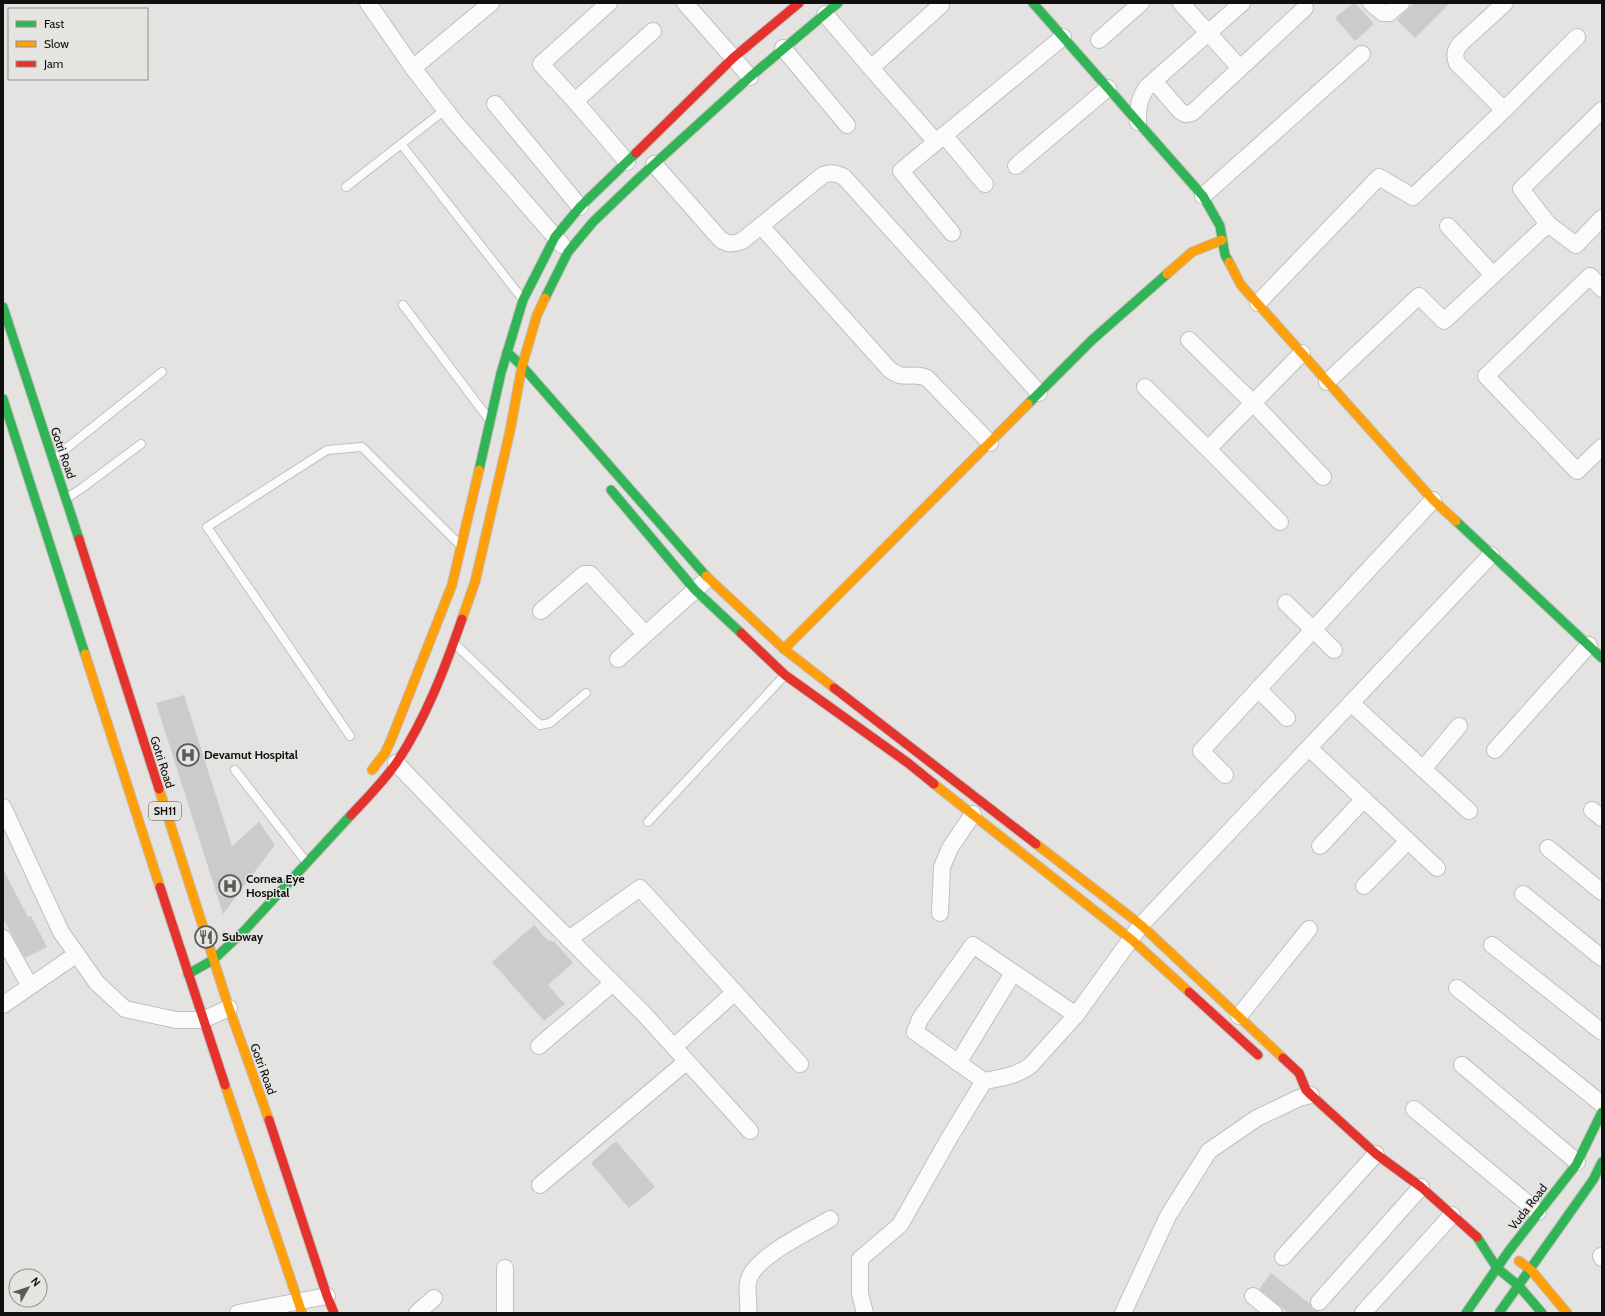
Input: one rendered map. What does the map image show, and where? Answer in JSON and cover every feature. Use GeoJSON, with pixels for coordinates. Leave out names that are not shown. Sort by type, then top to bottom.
{"type":"FeatureCollection","features":[{"type":"Feature","properties":{"kind":"street"},"geometry":{"type":"LineString","coordinates":[[413,68],[490,3]]}},
{"type":"Feature","properties":{"kind":"street"},"geometry":{"type":"LineString","coordinates":[[609,3],[541,64],[627,162]]}},
{"type":"Feature","properties":{"kind":"street"},"geometry":{"type":"LineString","coordinates":[[685,3],[750,78]]}},
{"type":"Feature","properties":{"kind":"street"},"geometry":{"type":"LineString","coordinates":[[188,974],[213,960],[244,931],[368,797],[396,763],[416,730],[447,662],[475,582],[500,426],[501,373],[523,300],[555,237],[580,207],[733,58],[799,3]]}},
{"type":"Feature","properties":{"kind":"street"},"geometry":{"type":"LineString","coordinates":[[368,774],[385,753],[392,740],[449,595],[461,546],[500,426],[521,392],[522,366],[537,315],[568,252],[593,222],[654,164],[783,48],[838,3]]}},
{"type":"Feature","properties":{"kind":"street"},"geometry":{"type":"LineString","coordinates":[[1033,3],[1202,196],[1220,226],[1225,255],[1241,284],[1433,500],[1602,658]]}},
{"type":"Feature","properties":{"kind":"street"},"geometry":{"type":"LineString","coordinates":[[1099,40],[1141,3]]}},
{"type":"Feature","properties":{"kind":"street"},"geometry":{"type":"LineString","coordinates":[[1181,3],[1240,68]]}},
{"type":"Feature","properties":{"kind":"street"},"geometry":{"type":"LineString","coordinates":[[1138,122],[1141,94],[1242,3]]}},
{"type":"Feature","properties":{"kind":"street"},"geometry":{"type":"LineString","coordinates":[[1370,3],[1383,13],[1389,13],[1401,3]]}},
{"type":"Feature","properties":{"kind":"street"},"geometry":{"type":"LineString","coordinates":[[1504,110],[1457,63],[1455,56],[1456,49],[1460,44],[1505,3]]}},
{"type":"Feature","properties":{"kind":"street"},"geometry":{"type":"LineString","coordinates":[[871,68],[940,4]]}},
{"type":"Feature","properties":{"kind":"street"},"geometry":{"type":"LineString","coordinates":[[374,5],[413,68],[446,110],[568,252]]}},
{"type":"Feature","properties":{"kind":"street"},"geometry":{"type":"LineString","coordinates":[[1154,81],[1180,111],[1185,114],[1192,113],[1305,8]]}},
{"type":"Feature","properties":{"kind":"street"},"geometry":{"type":"LineString","coordinates":[[825,14],[871,68],[984,184]]}},
{"type":"Feature","properties":{"kind":"street"},"geometry":{"type":"LineString","coordinates":[[575,101],[653,31]]}},
{"type":"Feature","properties":{"kind":"street"},"geometry":{"type":"LineString","coordinates":[[1258,303],[1379,177],[1413,197],[1504,110],[1577,37]]}},
{"type":"Feature","properties":{"kind":"street"},"geometry":{"type":"LineString","coordinates":[[952,233],[901,170],[1063,38]]}},
{"type":"Feature","properties":{"kind":"street"},"geometry":{"type":"LineString","coordinates":[[783,48],[847,125]]}},
{"type":"Feature","properties":{"kind":"street"},"geometry":{"type":"LineString","coordinates":[[1202,196],[1362,54]]}},
{"type":"Feature","properties":{"kind":"street"},"geometry":{"type":"LineString","coordinates":[[1016,166],[1108,88]]}},
{"type":"Feature","properties":{"kind":"street"},"geometry":{"type":"LineString","coordinates":[[495,104],[580,207]]}},
{"type":"Feature","properties":{"kind":"street"},"geometry":{"type":"LineString","coordinates":[[1602,110],[1521,189],[1548,224],[1576,245],[1602,218]]}},
{"type":"Feature","properties":{"kind":"street"},"geometry":{"type":"LineString","coordinates":[[654,164],[720,239],[727,244],[734,244],[742,241],[823,175],[829,172],[837,173],[844,177],[1039,393]]}},
{"type":"Feature","properties":{"kind":"street"},"geometry":{"type":"LineString","coordinates":[[1328,382],[1419,296],[1444,321],[1548,224]]}},
{"type":"Feature","properties":{"kind":"street"},"geometry":{"type":"LineString","coordinates":[[761,226],[889,369],[900,376],[905,377],[915,375],[927,378],[990,443]]}},
{"type":"Feature","properties":{"kind":"street"},"geometry":{"type":"LineString","coordinates":[[1448,226],[1493,275]]}},
{"type":"Feature","properties":{"kind":"street"},"geometry":{"type":"LineString","coordinates":[[784,649],[1092,340],[1192,252],[1222,240]]}},
{"type":"Feature","properties":{"kind":"street"},"geometry":{"type":"LineString","coordinates":[[1602,288],[1590,276],[1486,376],[1577,471],[1602,446]]}},
{"type":"Feature","properties":{"kind":"street","name":"Gotri Road"},"geometry":{"type":"LineString","coordinates":[[3,307],[17,343],[33,401],[66,498],[139,742],[205,947],[213,960],[228,1008],[258,1088],[334,1313]]}},
{"type":"Feature","properties":{"kind":"street"},"geometry":{"type":"LineString","coordinates":[[1188,340],[1253,404],[1323,477]]}},
{"type":"Feature","properties":{"kind":"street"},"geometry":{"type":"LineString","coordinates":[[507,352],[522,366],[708,579],[784,649],[790,665],[1141,925],[1299,1073],[1311,1095]]}},
{"type":"Feature","properties":{"kind":"street"},"geometry":{"type":"LineString","coordinates":[[1208,449],[1302,353]]}},
{"type":"Feature","properties":{"kind":"street"},"geometry":{"type":"LineString","coordinates":[[501,373],[521,392]]}},
{"type":"Feature","properties":{"kind":"street"},"geometry":{"type":"LineString","coordinates":[[1145,387],[1280,522]]}},
{"type":"Feature","properties":{"kind":"street","name":"SH11"},"geometry":{"type":"LineString","coordinates":[[3,399],[120,750],[186,958],[188,974],[203,1020],[300,1307]]}},
{"type":"Feature","properties":{"kind":"street"},"geometry":{"type":"LineString","coordinates":[[604,482],[695,590],[790,665],[908,763],[1132,940],[1264,1061]]}},
{"type":"Feature","properties":{"kind":"street"},"geometry":{"type":"LineString","coordinates":[[1225,775],[1201,751],[1433,500]]}},
{"type":"Feature","properties":{"kind":"street"},"geometry":{"type":"LineString","coordinates":[[1076,1015],[973,945],[920,1019],[915,1032],[984,1081],[1012,1076],[1031,1066],[1076,1015],[1132,940],[1141,925],[1492,555]]}},
{"type":"Feature","properties":{"kind":"street"},"geometry":{"type":"LineString","coordinates":[[541,611],[584,574],[590,574],[645,634]]}},
{"type":"Feature","properties":{"kind":"street"},"geometry":{"type":"LineString","coordinates":[[618,659],[708,579]]}},
{"type":"Feature","properties":{"kind":"street"},"geometry":{"type":"LineString","coordinates":[[1286,603],[1334,650]]}},
{"type":"Feature","properties":{"kind":"street"},"geometry":{"type":"LineString","coordinates":[[1495,750],[1589,645]]}},
{"type":"Feature","properties":{"kind":"street"},"geometry":{"type":"LineString","coordinates":[[1258,690],[1287,718]]}},
{"type":"Feature","properties":{"kind":"street"},"geometry":{"type":"LineString","coordinates":[[1351,703],[1469,811]]}},
{"type":"Feature","properties":{"kind":"street"},"geometry":{"type":"LineString","coordinates":[[1423,769],[1459,726]]}},
{"type":"Feature","properties":{"kind":"street"},"geometry":{"type":"LineString","coordinates":[[1309,748],[1437,868]]}},
{"type":"Feature","properties":{"kind":"street"},"geometry":{"type":"LineString","coordinates":[[396,763],[674,1047],[750,1131]]}},
{"type":"Feature","properties":{"kind":"street"},"geometry":{"type":"LineString","coordinates":[[1320,846],[1364,800]]}},
{"type":"Feature","properties":{"kind":"street"},"geometry":{"type":"LineString","coordinates":[[3,807],[61,932],[97,983],[125,1009],[176,1020],[203,1020],[228,1008]]}},
{"type":"Feature","properties":{"kind":"street"},"geometry":{"type":"LineString","coordinates":[[940,913],[942,867],[950,848],[973,814]]}},
{"type":"Feature","properties":{"kind":"street"},"geometry":{"type":"LineString","coordinates":[[1364,886],[1408,841]]}},
{"type":"Feature","properties":{"kind":"street"},"geometry":{"type":"LineString","coordinates":[[1548,848],[1602,892]]}},
{"type":"Feature","properties":{"kind":"street"},"geometry":{"type":"LineString","coordinates":[[568,938],[640,888],[800,1064]]}},
{"type":"Feature","properties":{"kind":"street"},"geometry":{"type":"LineString","coordinates":[[1523,894],[1602,958]]}},
{"type":"Feature","properties":{"kind":"street"},"geometry":{"type":"LineString","coordinates":[[1239,1016],[1310,929]]}},
{"type":"Feature","properties":{"kind":"street"},"geometry":{"type":"LineString","coordinates":[[3,938],[30,986]]}},
{"type":"Feature","properties":{"kind":"street"},"geometry":{"type":"LineString","coordinates":[[205,947],[219,938]]}},
{"type":"Feature","properties":{"kind":"street"},"geometry":{"type":"LineString","coordinates":[[1492,945],[1602,1032]]}},
{"type":"Feature","properties":{"kind":"street"},"geometry":{"type":"LineString","coordinates":[[3,1005],[76,954]]}},
{"type":"Feature","properties":{"kind":"street"},"geometry":{"type":"LineString","coordinates":[[958,1063],[1013,972]]}},
{"type":"Feature","properties":{"kind":"street"},"geometry":{"type":"LineString","coordinates":[[538,1046],[612,983]]}},
{"type":"Feature","properties":{"kind":"street"},"geometry":{"type":"LineString","coordinates":[[1457,988],[1602,1104]]}},
{"type":"Feature","properties":{"kind":"street"},"geometry":{"type":"LineString","coordinates":[[674,1047],[735,992]]}},
{"type":"Feature","properties":{"kind":"street"},"geometry":{"type":"LineString","coordinates":[[540,1185],[686,1062]]}},
{"type":"Feature","properties":{"kind":"street"},"geometry":{"type":"LineString","coordinates":[[1462,1065],[1577,1162]]}},
{"type":"Feature","properties":{"kind":"street"},"geometry":{"type":"LineString","coordinates":[[865,1313],[860,1294],[860,1259],[900,1225],[951,1135],[984,1081]]}},
{"type":"Feature","properties":{"kind":"street"},"geometry":{"type":"LineString","coordinates":[[1294,1085],[1311,1095],[1376,1154],[1421,1187],[1480,1240],[1497,1268],[1519,1286],[1542,1313]]}},
{"type":"Feature","properties":{"kind":"street"},"geometry":{"type":"LineString","coordinates":[[1123,1313],[1168,1216],[1210,1151],[1257,1118],[1299,1098],[1311,1095]]}},
{"type":"Feature","properties":{"kind":"street"},"geometry":{"type":"LineString","coordinates":[[1414,1109],[1538,1212]]}},
{"type":"Feature","properties":{"kind":"street","name":"Vuda Road"},"geometry":{"type":"LineString","coordinates":[[1466,1313],[1497,1268],[1501,1249],[1538,1212],[1577,1162],[1602,1112]]}},
{"type":"Feature","properties":{"kind":"street"},"geometry":{"type":"LineString","coordinates":[[1283,1257],[1376,1154]]}},
{"type":"Feature","properties":{"kind":"street"},"geometry":{"type":"LineString","coordinates":[[1499,1313],[1531,1270],[1593,1180],[1602,1162]]}},
{"type":"Feature","properties":{"kind":"street"},"geometry":{"type":"LineString","coordinates":[[1319,1302],[1421,1187]]}},
{"type":"Feature","properties":{"kind":"street"},"geometry":{"type":"LineString","coordinates":[[1364,1313],[1452,1215]]}},
{"type":"Feature","properties":{"kind":"street"},"geometry":{"type":"LineString","coordinates":[[748,1313],[749,1278],[757,1265],[770,1254],[830,1219]]}},
{"type":"Feature","properties":{"kind":"street"},"geometry":{"type":"LineString","coordinates":[[1480,1240],[1501,1249],[1531,1270],[1567,1313]]}},
{"type":"Feature","properties":{"kind":"street"},"geometry":{"type":"LineString","coordinates":[[505,1268],[505,1313]]}},
{"type":"Feature","properties":{"kind":"street"},"geometry":{"type":"LineString","coordinates":[[238,1313],[300,1307],[327,1296]]}},
{"type":"Feature","properties":{"kind":"street"},"geometry":{"type":"LineString","coordinates":[[1253,1296],[1274,1313]]}},
{"type":"Feature","properties":{"kind":"street"},"geometry":{"type":"LineString","coordinates":[[417,1313],[434,1298]]}},
{"type":"Feature","properties":{"kind":"lane"},"geometry":{"type":"LineString","coordinates":[[346,187],[446,110]]}},
{"type":"Feature","properties":{"kind":"lane"},"geometry":{"type":"LineString","coordinates":[[401,144],[523,300]]}},
{"type":"Feature","properties":{"kind":"lane"},"geometry":{"type":"LineString","coordinates":[[403,305],[500,426]]}},
{"type":"Feature","properties":{"kind":"lane"},"geometry":{"type":"LineString","coordinates":[[52,460],[162,372]]}},
{"type":"Feature","properties":{"kind":"lane"},"geometry":{"type":"LineString","coordinates":[[66,498],[82,488],[141,444]]}},
{"type":"Feature","properties":{"kind":"lane"},"geometry":{"type":"LineString","coordinates":[[350,736],[207,527],[327,450],[362,447],[461,546]]}},
{"type":"Feature","properties":{"kind":"lane"},"geometry":{"type":"LineString","coordinates":[[454,643],[540,725],[550,723],[586,693]]}},
{"type":"Feature","properties":{"kind":"lane"},"geometry":{"type":"LineString","coordinates":[[648,822],[790,665]]}},
{"type":"Feature","properties":{"kind":"lane"},"geometry":{"type":"LineString","coordinates":[[235,770],[307,863]]}},
{"type":"Feature","properties":{"kind":"building"},"geometry":{"type":"Polygon","coordinates":[[[1355,3],[1374,24],[1355,41],[1335,18],[1355,3]]]}},
{"type":"Feature","properties":{"kind":"building"},"geometry":{"type":"Polygon","coordinates":[[[1414,3],[1450,3],[1415,38],[1397,20],[1414,3]]]}},
{"type":"Feature","properties":{"kind":"building"},"geometry":{"type":"Polygon","coordinates":[[[184,695],[232,846],[259,822],[275,845],[223,914],[156,703],[184,695]]]}},
{"type":"Feature","properties":{"kind":"building"},"geometry":{"type":"Polygon","coordinates":[[[3,869],[28,917],[31,916],[47,947],[25,958],[3,918],[3,869]]]}},
{"type":"Feature","properties":{"kind":"building"},"geometry":{"type":"Polygon","coordinates":[[[534,925],[549,942],[550,940],[553,942],[554,941],[573,963],[548,985],[565,1004],[544,1021],[492,962],[534,925]]]}},
{"type":"Feature","properties":{"kind":"building"},"geometry":{"type":"Polygon","coordinates":[[[616,1141],[655,1187],[629,1208],[591,1163],[616,1141]]]}},
{"type":"Feature","properties":{"kind":"building"},"geometry":{"type":"Polygon","coordinates":[[[1271,1273],[1310,1304],[1313,1309],[1322,1313],[1288,1313],[1259,1289],[1271,1273]]]}},
{"type":"Feature","properties":{"kind":"traffic: fast"},"geometry":{"type":"LineString","coordinates":[[545,298],[568,252],[593,222],[750,77],[838,3]]}},
{"type":"Feature","properties":{"kind":"traffic: fast"},"geometry":{"type":"LineString","coordinates":[[1033,3],[1203,196],[1220,226],[1225,255],[1229,262]]}},
{"type":"Feature","properties":{"kind":"traffic: fast"},"geometry":{"type":"LineString","coordinates":[[479,470],[501,373],[523,300],[555,237],[580,207],[636,153]]}},
{"type":"Feature","properties":{"kind":"traffic: fast"},"geometry":{"type":"LineString","coordinates":[[1028,404],[1092,340],[1167,274]]}},
{"type":"Feature","properties":{"kind":"traffic: fast"},"geometry":{"type":"LineString","coordinates":[[3,307],[79,539]]}},
{"type":"Feature","properties":{"kind":"traffic: fast"},"geometry":{"type":"LineString","coordinates":[[507,352],[522,366],[706,576]]}},
{"type":"Feature","properties":{"kind":"traffic: fast"},"geometry":{"type":"LineString","coordinates":[[3,399],[85,654]]}},
{"type":"Feature","properties":{"kind":"traffic: fast"},"geometry":{"type":"LineString","coordinates":[[611,490],[695,590],[741,633]]}},
{"type":"Feature","properties":{"kind":"traffic: fast"},"geometry":{"type":"LineString","coordinates":[[1456,521],[1602,658]]}},
{"type":"Feature","properties":{"kind":"traffic: fast"},"geometry":{"type":"LineString","coordinates":[[188,974],[213,960],[244,931],[351,815]]}},
{"type":"Feature","properties":{"kind":"traffic: fast"},"geometry":{"type":"LineString","coordinates":[[1466,1313],[1508,1252],[1576,1165],[1602,1112]]}},
{"type":"Feature","properties":{"kind":"traffic: fast"},"geometry":{"type":"LineString","coordinates":[[1499,1313],[1593,1180],[1602,1162]]}},
{"type":"Feature","properties":{"kind":"traffic: fast"},"geometry":{"type":"LineString","coordinates":[[1477,1237],[1497,1268],[1519,1286],[1542,1313]]}},
{"type":"Feature","properties":{"kind":"traffic: slow"},"geometry":{"type":"LineString","coordinates":[[1167,274],[1192,252],[1222,240]]}},
{"type":"Feature","properties":{"kind":"traffic: slow"},"geometry":{"type":"LineString","coordinates":[[1229,262],[1241,285],[1433,500],[1456,521]]}},
{"type":"Feature","properties":{"kind":"traffic: slow"},"geometry":{"type":"LineString","coordinates":[[462,619],[475,582],[510,431],[522,366],[537,315],[545,298]]}},
{"type":"Feature","properties":{"kind":"traffic: slow"},"geometry":{"type":"LineString","coordinates":[[784,649],[1028,404]]}},
{"type":"Feature","properties":{"kind":"traffic: slow"},"geometry":{"type":"LineString","coordinates":[[372,770],[385,753],[391,740],[452,585],[479,470]]}},
{"type":"Feature","properties":{"kind":"traffic: slow"},"geometry":{"type":"LineString","coordinates":[[706,576],[784,649],[834,688]]}},
{"type":"Feature","properties":{"kind":"traffic: slow"},"geometry":{"type":"LineString","coordinates":[[85,654],[160,887]]}},
{"type":"Feature","properties":{"kind":"traffic: slow"},"geometry":{"type":"LineString","coordinates":[[934,784],[1132,940],[1189,992]]}},
{"type":"Feature","properties":{"kind":"traffic: slow"},"geometry":{"type":"LineString","coordinates":[[159,789],[229,1008],[269,1120]]}},
{"type":"Feature","properties":{"kind":"traffic: slow"},"geometry":{"type":"LineString","coordinates":[[1036,844],[1141,925],[1283,1058]]}},
{"type":"Feature","properties":{"kind":"traffic: slow"},"geometry":{"type":"LineString","coordinates":[[225,1085],[302,1313]]}},
{"type":"Feature","properties":{"kind":"traffic: slow"},"geometry":{"type":"LineString","coordinates":[[1519,1261],[1531,1270],[1567,1313]]}},
{"type":"Feature","properties":{"kind":"traffic: jam"},"geometry":{"type":"LineString","coordinates":[[636,153],[733,58],[799,3]]}},
{"type":"Feature","properties":{"kind":"traffic: jam"},"geometry":{"type":"LineString","coordinates":[[79,539],[159,789]]}},
{"type":"Feature","properties":{"kind":"traffic: jam"},"geometry":{"type":"LineString","coordinates":[[351,815],[387,776],[417,728],[449,656],[462,619]]}},
{"type":"Feature","properties":{"kind":"traffic: jam"},"geometry":{"type":"LineString","coordinates":[[741,633],[785,675],[908,763],[934,784]]}},
{"type":"Feature","properties":{"kind":"traffic: jam"},"geometry":{"type":"LineString","coordinates":[[834,688],[1036,844]]}},
{"type":"Feature","properties":{"kind":"traffic: jam"},"geometry":{"type":"LineString","coordinates":[[160,887],[225,1085]]}},
{"type":"Feature","properties":{"kind":"traffic: jam"},"geometry":{"type":"LineString","coordinates":[[1189,992],[1258,1055]]}},
{"type":"Feature","properties":{"kind":"traffic: jam"},"geometry":{"type":"LineString","coordinates":[[1283,1058],[1299,1073],[1306,1090],[1311,1095],[1376,1154],[1421,1187],[1477,1237]]}},
{"type":"Feature","properties":{"kind":"traffic: jam"},"geometry":{"type":"LineString","coordinates":[[269,1120],[327,1296],[334,1313]]}},
{"type":"Feature","properties":{"kind":"place","name":"Devamut Hospital"},"geometry":{"type":"Point","coordinates":[188,755]}},
{"type":"Feature","properties":{"kind":"place","name":"Cornea Eye Hospital"},"geometry":{"type":"Point","coordinates":[230,886]}},
{"type":"Feature","properties":{"kind":"place","name":"Subway"},"geometry":{"type":"Point","coordinates":[206,937]}}]}
